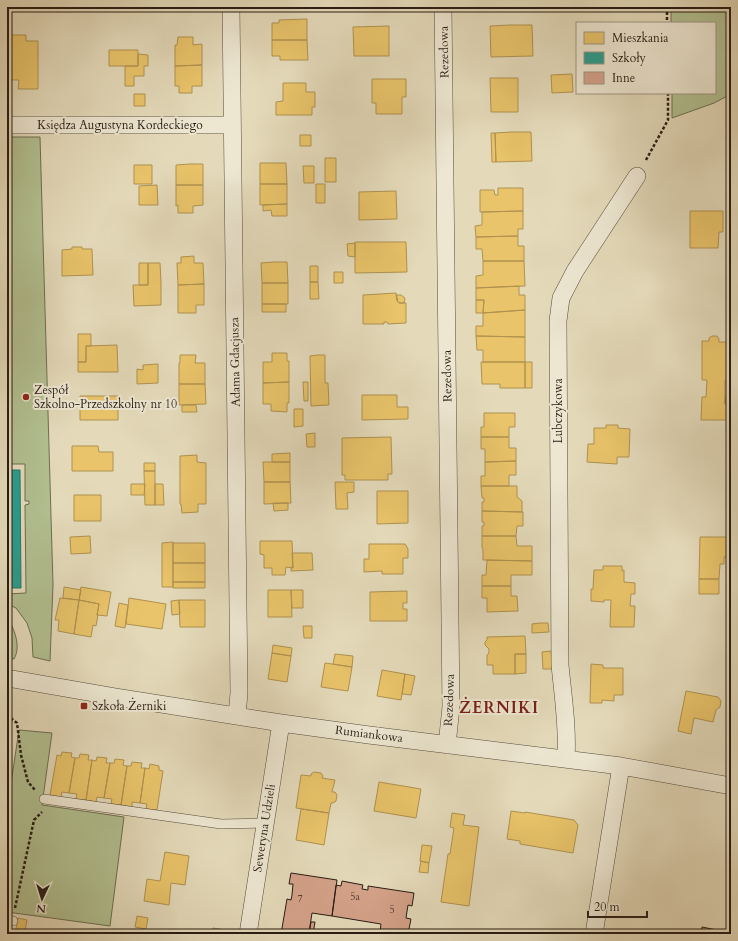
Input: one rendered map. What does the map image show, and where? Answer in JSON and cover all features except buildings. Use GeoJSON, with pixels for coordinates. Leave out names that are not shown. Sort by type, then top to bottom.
{"type":"FeatureCollection","features":[{"type":"Feature","properties":{"kind":"street","name":"Adama Gdacjusza"},"geometry":{"type":"LineString","coordinates":[[231,7],[239,693],[237,716]]}},
{"type":"Feature","properties":{"kind":"street","name":"Rezedowa"},"geometry":{"type":"LineString","coordinates":[[444,7],[451,707],[447,745]]}},
{"type":"Feature","properties":{"kind":"street","name":"Księdza Augustyna Kordeckiego"},"geometry":{"type":"LineString","coordinates":[[7,125],[232,125]]}},
{"type":"Feature","properties":{"kind":"street","name":"Lubczykowa"},"geometry":{"type":"LineString","coordinates":[[566,759],[566,721],[560,665],[558,321],[561,298],[575,271],[637,176]]}},
{"type":"Feature","properties":{"kind":"street","name":"Rumiankowa"},"geometry":{"type":"LineString","coordinates":[[7,678],[116,698],[281,723],[621,766],[731,786]]}},
{"type":"Feature","properties":{"kind":"street","name":"Seweryna Udzieli"},"geometry":{"type":"LineString","coordinates":[[248,934],[281,723]]}},
{"type":"Feature","properties":{"kind":"street"},"geometry":{"type":"LineString","coordinates":[[594,934],[621,766]]}},
{"type":"Feature","properties":{"kind":"lane"},"geometry":{"type":"LineString","coordinates":[[44,799],[221,824],[265,823]]}},
{"type":"Feature","properties":{"kind":"path"},"geometry":{"type":"LineString","coordinates":[[667,7],[667,22]]}},
{"type":"Feature","properties":{"kind":"path"},"geometry":{"type":"LineString","coordinates":[[637,176],[668,120],[668,94]]}},
{"type":"Feature","properties":{"kind":"path"},"geometry":{"type":"LineString","coordinates":[[7,715],[17,723],[21,755],[28,782],[44,799]]}},
{"type":"Feature","properties":{"kind":"path"},"geometry":{"type":"LineString","coordinates":[[10,920],[34,820],[54,801]]}},
{"type":"Feature","properties":{"kind":"green space"},"geometry":{"type":"Polygon","coordinates":[[[671,7],[731,7],[731,94],[714,103],[672,118],[672,94],[716,94],[716,22],[671,22],[671,7]]]}},
{"type":"Feature","properties":{"kind":"green space","name":"Zespół Szkolno-Przedszkolny nr 10"},"geometry":{"type":"Polygon","coordinates":[[[7,137],[40,137],[53,585],[50,661],[33,657],[32,638],[27,623],[16,608],[7,604],[7,594],[26,593],[25,505],[29,504],[29,501],[25,501],[25,464],[7,464],[7,137]]]}},
{"type":"Feature","properties":{"kind":"green space"},"geometry":{"type":"Polygon","coordinates":[[[7,619],[13,628],[17,644],[14,659],[7,658],[7,619]]]}},
{"type":"Feature","properties":{"kind":"green space"},"geometry":{"type":"Polygon","coordinates":[[[19,730],[52,733],[42,805],[124,817],[110,926],[7,912],[7,810],[19,730]]]}},
{"type":"Feature","properties":{"kind":"place","name":"Zespół Szkolno-Przedszkolny nr 10"},"geometry":{"type":"Point","coordinates":[26,397]}},
{"type":"Feature","properties":{"kind":"place","name":"Szkoła Żerniki"},"geometry":{"type":"Point","coordinates":[84,706]}},
{"type":"Feature","properties":{"kind":"district","name":"ŻERNIKI"},"geometry":{"type":"Point","coordinates":[499,707]}}]}
